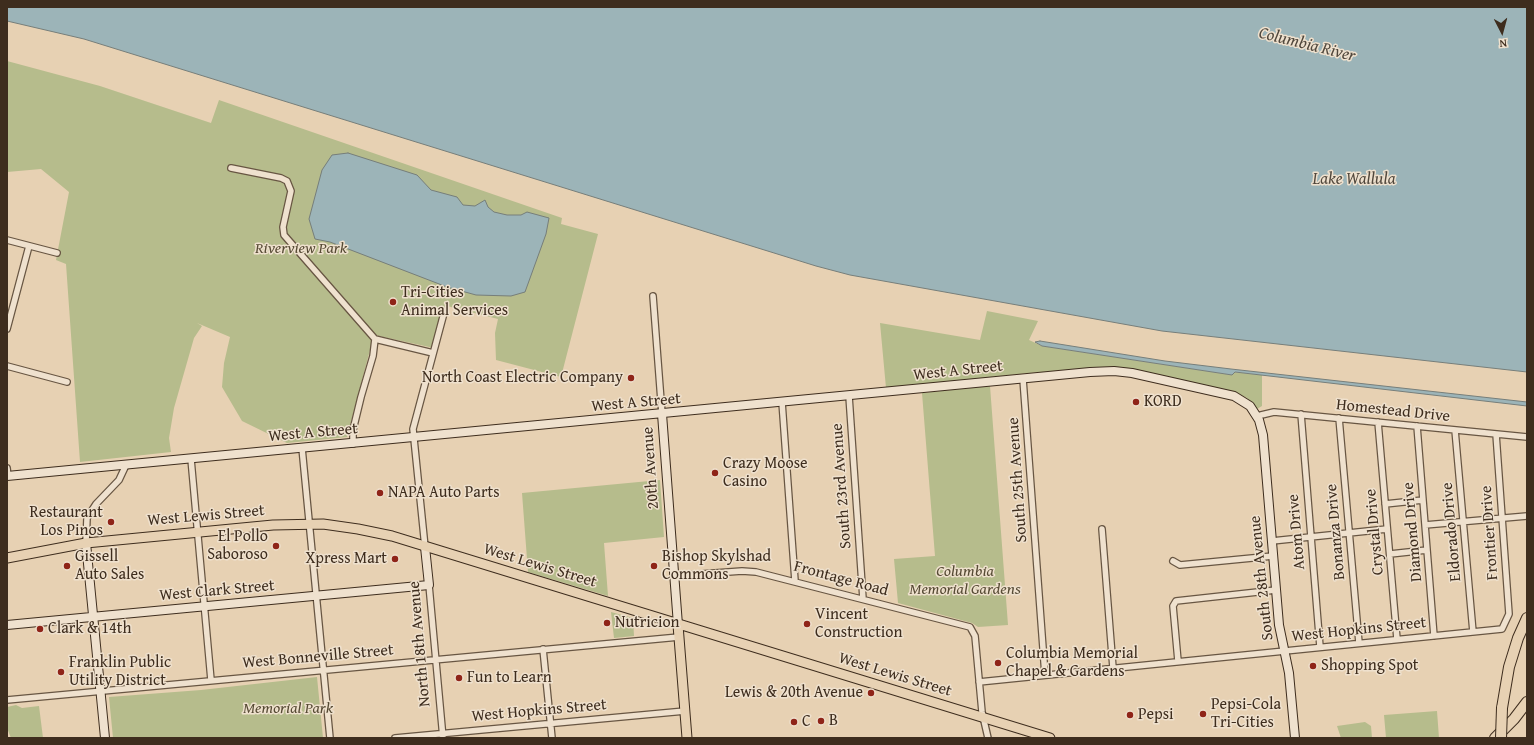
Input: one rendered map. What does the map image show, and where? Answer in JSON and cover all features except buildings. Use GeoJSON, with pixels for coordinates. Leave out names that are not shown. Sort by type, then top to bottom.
{"type":"FeatureCollection","features":[{"type":"Feature","properties":{"kind":"highway"},"geometry":{"type":"LineString","coordinates":[[1502,738],[1502,708],[1509,667],[1518,638],[1527,618]]}},
{"type":"Feature","properties":{"kind":"highway"},"geometry":{"type":"LineString","coordinates":[[1495,738],[1527,702]]}},
{"type":"Feature","properties":{"kind":"highway"},"geometry":{"type":"LineString","coordinates":[[1502,738],[1527,711]]}},
{"type":"Feature","properties":{"kind":"main road","name":"West A Street"},"geometry":{"type":"LineString","coordinates":[[7,473],[126,465],[354,444],[1098,371],[1132,373],[1234,396],[1250,406],[1257,416]]}},
{"type":"Feature","properties":{"kind":"main road","name":"20th Avenue"},"geometry":{"type":"LineString","coordinates":[[662,414],[687,738]]}},
{"type":"Feature","properties":{"kind":"main road","name":"South 28th Avenue"},"geometry":{"type":"LineString","coordinates":[[1257,416],[1263,435],[1279,625],[1289,672],[1295,738]]}},
{"type":"Feature","properties":{"kind":"main road","name":"West Lewis Street"},"geometry":{"type":"LineString","coordinates":[[7,558],[86,543],[273,525],[310,524],[340,526],[375,532],[1050,738]]}},
{"type":"Feature","properties":{"kind":"main road"},"geometry":{"type":"LineString","coordinates":[[86,543],[105,738]]}},
{"type":"Feature","properties":{"kind":"main road","name":"North 18th Avenue"},"geometry":{"type":"LineString","coordinates":[[425,547],[429,585]]}},
{"type":"Feature","properties":{"kind":"main road","name":"West Clark Street"},"geometry":{"type":"LineString","coordinates":[[7,625],[429,585]]}},
{"type":"Feature","properties":{"kind":"street"},"geometry":{"type":"LineString","coordinates":[[230,168],[281,178],[287,181],[291,191],[283,227],[284,235],[370,331],[375,339],[372,363],[361,397],[353,430],[354,444]]}},
{"type":"Feature","properties":{"kind":"street"},"geometry":{"type":"LineString","coordinates":[[7,240],[57,253]]}},
{"type":"Feature","properties":{"kind":"street"},"geometry":{"type":"LineString","coordinates":[[7,329],[29,246]]}},
{"type":"Feature","properties":{"kind":"street","name":"20th Avenue"},"geometry":{"type":"LineString","coordinates":[[653,296],[662,414]]}},
{"type":"Feature","properties":{"kind":"street"},"geometry":{"type":"LineString","coordinates":[[425,547],[413,429],[444,313]]}},
{"type":"Feature","properties":{"kind":"street"},"geometry":{"type":"LineString","coordinates":[[375,339],[433,352]]}},
{"type":"Feature","properties":{"kind":"street"},"geometry":{"type":"LineString","coordinates":[[7,366],[67,382]]}},
{"type":"Feature","properties":{"kind":"street","name":"South 25th Avenue"},"geometry":{"type":"LineString","coordinates":[[1023,379],[1046,675]]}},
{"type":"Feature","properties":{"kind":"street","name":"South 23rd Avenue"},"geometry":{"type":"LineString","coordinates":[[849,396],[863,599]]}},
{"type":"Feature","properties":{"kind":"street"},"geometry":{"type":"LineString","coordinates":[[782,402],[795,581]]}},
{"type":"Feature","properties":{"kind":"street","name":"Homestead Drive"},"geometry":{"type":"LineString","coordinates":[[1257,416],[1270,412],[1301,414],[1527,437]]}},
{"type":"Feature","properties":{"kind":"street","name":"Atom Drive"},"geometry":{"type":"LineString","coordinates":[[1301,414],[1320,647]]}},
{"type":"Feature","properties":{"kind":"street","name":"Bonanza Drive"},"geometry":{"type":"LineString","coordinates":[[1339,418],[1359,643]]}},
{"type":"Feature","properties":{"kind":"street","name":"Crystal Drive"},"geometry":{"type":"LineString","coordinates":[[1378,422],[1397,639]]}},
{"type":"Feature","properties":{"kind":"street","name":"Diamond Drive"},"geometry":{"type":"LineString","coordinates":[[1417,426],[1434,636]]}},
{"type":"Feature","properties":{"kind":"street","name":"Eldorado Drive"},"geometry":{"type":"LineString","coordinates":[[1455,430],[1473,632]]}},
{"type":"Feature","properties":{"kind":"street","name":"Frontier Drive"},"geometry":{"type":"LineString","coordinates":[[1496,434],[1509,614],[1502,628]]}},
{"type":"Feature","properties":{"kind":"street"},"geometry":{"type":"LineString","coordinates":[[302,448],[330,738]]}},
{"type":"Feature","properties":{"kind":"street"},"geometry":{"type":"LineString","coordinates":[[191,459],[211,680]]}},
{"type":"Feature","properties":{"kind":"street"},"geometry":{"type":"LineString","coordinates":[[86,543],[86,518],[96,504],[119,480],[126,465]]}},
{"type":"Feature","properties":{"kind":"street"},"geometry":{"type":"LineString","coordinates":[[1385,504],[1423,500]]}},
{"type":"Feature","properties":{"kind":"street"},"geometry":{"type":"LineString","coordinates":[[1425,525],[1527,516]]}},
{"type":"Feature","properties":{"kind":"street"},"geometry":{"type":"LineString","coordinates":[[1102,529],[1113,668]]}},
{"type":"Feature","properties":{"kind":"street"},"geometry":{"type":"LineString","coordinates":[[1272,541],[1388,529]]}},
{"type":"Feature","properties":{"kind":"street"},"geometry":{"type":"LineString","coordinates":[[1390,554],[1427,550]]}},
{"type":"Feature","properties":{"kind":"street"},"geometry":{"type":"LineString","coordinates":[[1172,561],[1180,565],[1273,556]]}},
{"type":"Feature","properties":{"kind":"street","name":"Frontage Road"},"geometry":{"type":"LineString","coordinates":[[674,576],[749,571],[795,581],[967,626],[973,630],[975,636],[979,682]]}},
{"type":"Feature","properties":{"kind":"street","name":"North 18th Avenue"},"geometry":{"type":"LineString","coordinates":[[429,585],[443,736]]}},
{"type":"Feature","properties":{"kind":"street"},"geometry":{"type":"LineString","coordinates":[[1178,661],[1174,602],[1276,590]]}},
{"type":"Feature","properties":{"kind":"street","name":"West Hopkins Street"},"geometry":{"type":"LineString","coordinates":[[979,682],[1502,628]]}},
{"type":"Feature","properties":{"kind":"street","name":"West Bonneville Street"},"geometry":{"type":"LineString","coordinates":[[7,700],[100,690],[679,637]]}},
{"type":"Feature","properties":{"kind":"street"},"geometry":{"type":"LineString","coordinates":[[543,649],[552,738]]}},
{"type":"Feature","properties":{"kind":"street"},"geometry":{"type":"LineString","coordinates":[[979,682],[988,738]]}},
{"type":"Feature","properties":{"kind":"street","name":"West Hopkins Street"},"geometry":{"type":"LineString","coordinates":[[395,738],[443,736],[550,723],[685,711]]}},
{"type":"Feature","properties":{"kind":"green space","name":"Riverview Park"},"geometry":{"type":"Polygon","coordinates":[[[7,61],[100,86],[211,123],[219,100],[562,218],[561,224],[598,234],[561,377],[496,360],[495,333],[498,319],[447,306],[434,348],[374,335],[347,437],[287,443],[242,421],[222,387],[224,363],[230,337],[197,323],[202,326],[194,338],[174,408],[169,438],[171,452],[80,462],[66,264],[56,260],[69,192],[41,169],[7,172],[7,61]]]}},
{"type":"Feature","properties":{"kind":"green space"},"geometry":{"type":"Polygon","coordinates":[[[987,311],[1038,321],[1029,340],[1042,346],[1232,375],[1234,372],[1262,375],[1262,406],[1257,409],[1247,398],[1233,391],[1132,369],[1113,367],[1030,373],[886,388],[880,323],[980,340],[987,311]]]}},
{"type":"Feature","properties":{"kind":"green space","name":"Columbia Memorial Gardens"},"geometry":{"type":"Polygon","coordinates":[[[990,386],[1008,625],[978,627],[972,623],[898,603],[894,559],[935,556],[922,393],[990,386]]]}},
{"type":"Feature","properties":{"kind":"green space"},"geometry":{"type":"Polygon","coordinates":[[[660,480],[664,537],[604,543],[608,596],[528,572],[522,493],[660,480]]]}},
{"type":"Feature","properties":{"kind":"green space"},"geometry":{"type":"Polygon","coordinates":[[[611,612],[633,618],[634,636],[614,638],[611,612]]]}},
{"type":"Feature","properties":{"kind":"green space","name":"Memorial Park"},"geometry":{"type":"Polygon","coordinates":[[[317,677],[323,738],[113,738],[109,697],[201,690],[317,677]]]}},
{"type":"Feature","properties":{"kind":"green space"},"geometry":{"type":"Polygon","coordinates":[[[16,705],[22,708],[39,706],[43,738],[11,738],[7,728],[7,707],[16,705]]]}},
{"type":"Feature","properties":{"kind":"green space"},"geometry":{"type":"Polygon","coordinates":[[[1437,711],[1439,738],[1386,738],[1384,715],[1437,711]]]}},
{"type":"Feature","properties":{"kind":"green space"},"geometry":{"type":"Polygon","coordinates":[[[1365,722],[1371,726],[1372,738],[1341,738],[1337,726],[1365,722]]]}},
{"type":"Feature","properties":{"kind":"water","name":"Lake Wallula"},"geometry":{"type":"Polygon","coordinates":[[[7,7],[1527,7],[1527,372],[1162,331],[850,275],[816,266],[84,39],[7,21],[7,7]]]}},
{"type":"Feature","properties":{"kind":"water"},"geometry":{"type":"Polygon","coordinates":[[[348,153],[417,175],[431,190],[457,197],[463,205],[475,206],[485,200],[488,207],[494,212],[507,215],[521,215],[527,212],[549,218],[546,234],[525,292],[511,296],[476,295],[447,287],[330,242],[315,239],[309,219],[322,170],[332,155],[348,153]]]}},
{"type":"Feature","properties":{"kind":"water"},"geometry":{"type":"Polygon","coordinates":[[[1040,341],[1165,361],[1527,402],[1527,406],[1235,372],[1232,375],[1042,346],[1035,342],[1040,341]]]}},
{"type":"Feature","properties":{"kind":"place","name":"Tri-Cities Animal Services"},"geometry":{"type":"Point","coordinates":[393,302]}},
{"type":"Feature","properties":{"kind":"place","name":"North Coast Electric Company"},"geometry":{"type":"Point","coordinates":[631,378]}},
{"type":"Feature","properties":{"kind":"place","name":"KORD"},"geometry":{"type":"Point","coordinates":[1136,402]}},
{"type":"Feature","properties":{"kind":"place","name":"Crazy Moose Casino"},"geometry":{"type":"Point","coordinates":[715,473]}},
{"type":"Feature","properties":{"kind":"place","name":"NAPA Auto Parts"},"geometry":{"type":"Point","coordinates":[380,493]}},
{"type":"Feature","properties":{"kind":"place","name":"Restaurant Los Pinos"},"geometry":{"type":"Point","coordinates":[111,522]}},
{"type":"Feature","properties":{"kind":"place","name":"El Pollo Saboroso"},"geometry":{"type":"Point","coordinates":[276,546]}},
{"type":"Feature","properties":{"kind":"place","name":"Xpress Mart"},"geometry":{"type":"Point","coordinates":[395,559]}},
{"type":"Feature","properties":{"kind":"place","name":"Gissell Auto Sales"},"geometry":{"type":"Point","coordinates":[67,566]}},
{"type":"Feature","properties":{"kind":"place","name":"Bishop Skylshad Commons"},"geometry":{"type":"Point","coordinates":[654,566]}},
{"type":"Feature","properties":{"kind":"place","name":"Nutricion"},"geometry":{"type":"Point","coordinates":[607,623]}},
{"type":"Feature","properties":{"kind":"place","name":"Vincent Construction"},"geometry":{"type":"Point","coordinates":[807,624]}},
{"type":"Feature","properties":{"kind":"place","name":"Clark & 14th"},"geometry":{"type":"Point","coordinates":[40,629]}},
{"type":"Feature","properties":{"kind":"place","name":"Columbia Memorial Chapel & Gardens"},"geometry":{"type":"Point","coordinates":[998,663]}},
{"type":"Feature","properties":{"kind":"place","name":"Shopping Spot"},"geometry":{"type":"Point","coordinates":[1313,666]}},
{"type":"Feature","properties":{"kind":"place","name":"Franklin Public Utility District"},"geometry":{"type":"Point","coordinates":[61,672]}},
{"type":"Feature","properties":{"kind":"place","name":"Fun to Learn"},"geometry":{"type":"Point","coordinates":[459,678]}},
{"type":"Feature","properties":{"kind":"place","name":"Lewis & 20th Avenue"},"geometry":{"type":"Point","coordinates":[871,693]}},
{"type":"Feature","properties":{"kind":"place","name":"Pepsi-Cola Tri-Cities"},"geometry":{"type":"Point","coordinates":[1203,714]}},
{"type":"Feature","properties":{"kind":"place","name":"Pepsi"},"geometry":{"type":"Point","coordinates":[1130,715]}},
{"type":"Feature","properties":{"kind":"place","name":"B"},"geometry":{"type":"Point","coordinates":[821,721]}},
{"type":"Feature","properties":{"kind":"place","name":"C"},"geometry":{"type":"Point","coordinates":[794,722]}},
{"type":"Feature","properties":{"kind":"water label","name":"Columbia River"},"geometry":{"type":"Point","coordinates":[1307,45]}}]}
